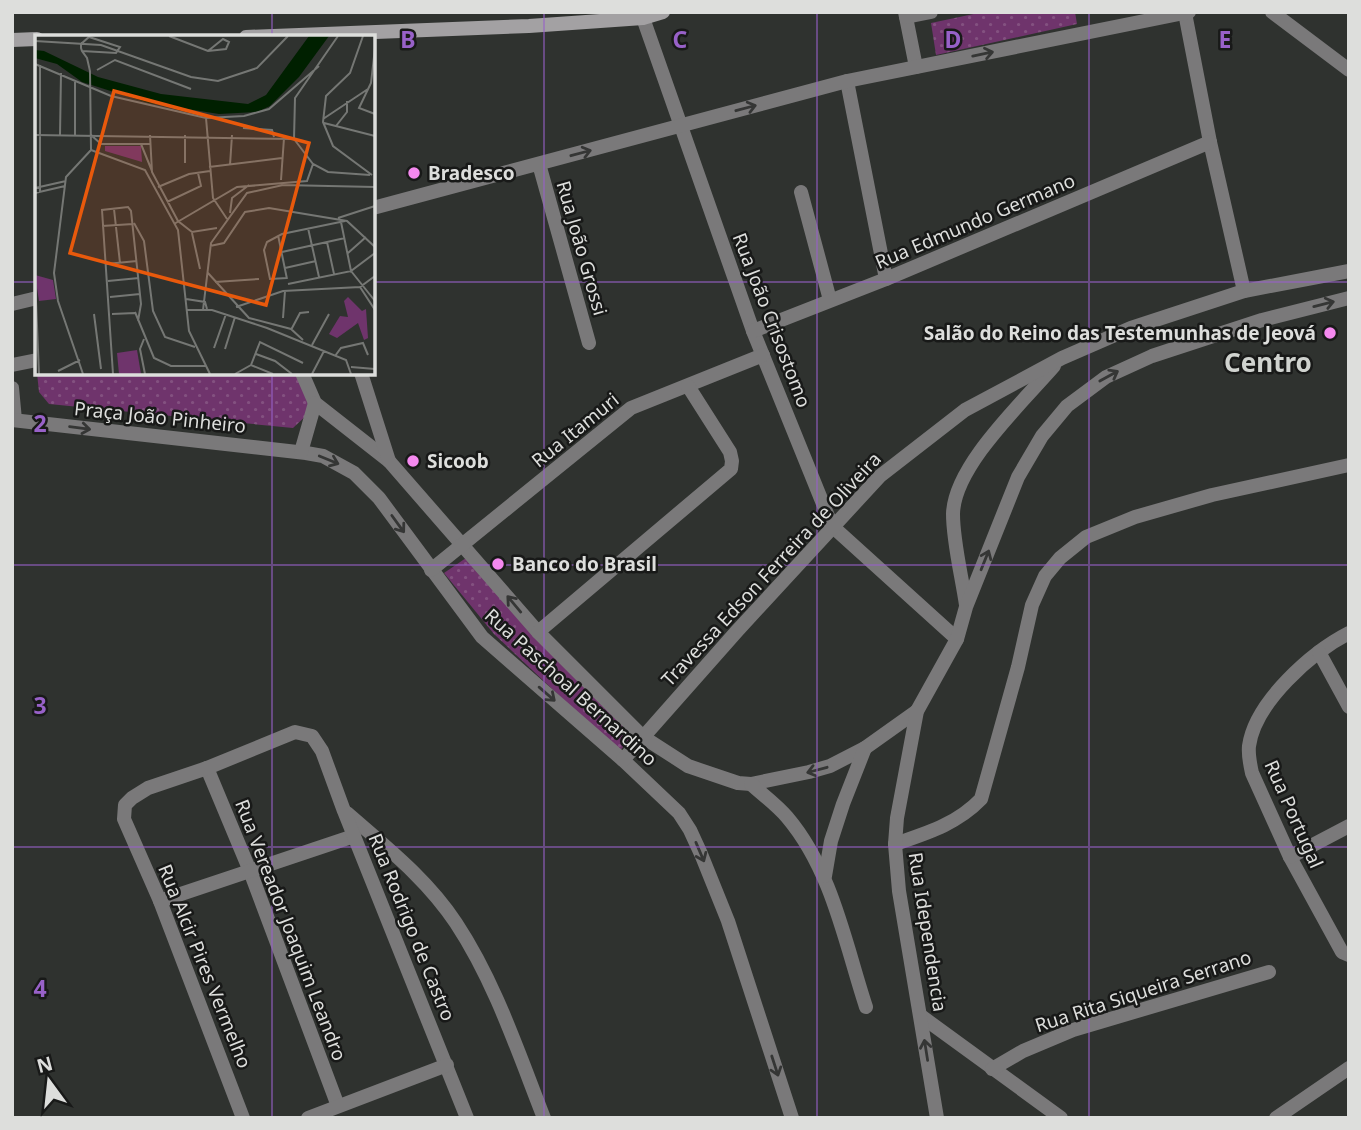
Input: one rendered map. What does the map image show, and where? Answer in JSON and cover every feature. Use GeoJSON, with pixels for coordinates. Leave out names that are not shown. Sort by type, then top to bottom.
{"type":"FeatureCollection","features":[{"type":"Feature","properties":{"kind":"street"},"geometry":{"type":"LineString","coordinates":[[297,35],[529,26],[643,18],[663,12]]}},
{"type":"Feature","properties":{"kind":"street"},"geometry":{"type":"LineString","coordinates":[[916,67],[906,15],[931,12]]}},
{"type":"Feature","properties":{"kind":"street"},"geometry":{"type":"LineString","coordinates":[[1272,12],[1349,71]]}},
{"type":"Feature","properties":{"kind":"street"},"geometry":{"type":"LineString","coordinates":[[374,208],[847,81],[1117,19],[1187,13],[1210,142],[1244,291]]}},
{"type":"Feature","properties":{"kind":"street","name":"Rua João Crisostomo"},"geometry":{"type":"LineString","coordinates":[[643,18],[753,331],[832,526]]}},
{"type":"Feature","properties":{"kind":"street"},"geometry":{"type":"LineString","coordinates":[[12,40],[35,39]]}},
{"type":"Feature","properties":{"kind":"street"},"geometry":{"type":"LineString","coordinates":[[847,81],[886,279]]}},
{"type":"Feature","properties":{"kind":"street","name":"Rua Edmundo Germano"},"geometry":{"type":"LineString","coordinates":[[753,331],[886,279],[1210,142]]}},
{"type":"Feature","properties":{"kind":"street","name":"Rua João Grossi"},"geometry":{"type":"LineString","coordinates":[[539,164],[589,343]]}},
{"type":"Feature","properties":{"kind":"street"},"geometry":{"type":"LineString","coordinates":[[801,192],[831,300]]}},
{"type":"Feature","properties":{"kind":"street","name":"Travessa Edson Ferreira de Oliveira"},"geometry":{"type":"LineString","coordinates":[[623,760],[880,476],[965,410],[1062,358],[1132,328],[1244,291],[1349,271]]}},
{"type":"Feature","properties":{"kind":"street"},"geometry":{"type":"LineString","coordinates":[[12,304],[35,298]]}},
{"type":"Feature","properties":{"kind":"street"},"geometry":{"type":"LineString","coordinates":[[751,784],[830,766],[865,748],[917,711],[957,639],[966,607],[1018,477],[1042,436],[1067,406],[1106,377],[1152,356],[1262,320],[1349,298]]}},
{"type":"Feature","properties":{"kind":"street","name":"Rua Itamuri"},"geometry":{"type":"LineString","coordinates":[[432,570],[631,408],[763,355]]}},
{"type":"Feature","properties":{"kind":"street"},"geometry":{"type":"LineString","coordinates":[[966,607],[953,515],[956,491],[966,471],[1062,358]]}},
{"type":"Feature","properties":{"kind":"street"},"geometry":{"type":"LineString","coordinates":[[12,365],[35,360]]}},
{"type":"Feature","properties":{"kind":"street"},"geometry":{"type":"LineString","coordinates":[[302,374],[315,403],[389,461]]}},
{"type":"Feature","properties":{"kind":"street","name":"Rua Paschoal Bernardino"},"geometry":{"type":"LineString","coordinates":[[361,374],[389,461],[538,632],[643,737],[688,766],[720,779],[751,784]]}},
{"type":"Feature","properties":{"kind":"street"},"geometry":{"type":"LineString","coordinates":[[538,632],[731,468],[732,461],[713,423],[688,386]]}},
{"type":"Feature","properties":{"kind":"street","name":"Praça João Pinheiro"},"geometry":{"type":"LineString","coordinates":[[12,388],[14,420],[301,452],[323,456],[354,472]]}},
{"type":"Feature","properties":{"kind":"street"},"geometry":{"type":"LineString","coordinates":[[301,452],[315,403]]}},
{"type":"Feature","properties":{"kind":"street"},"geometry":{"type":"LineString","coordinates":[[895,844],[950,824],[967,814],[981,799],[1032,606],[1045,576],[1060,558],[1086,537],[1135,517],[1212,495],[1349,465]]}},
{"type":"Feature","properties":{"kind":"street","name":"Rua Paschoal Bernardino"},"geometry":{"type":"LineString","coordinates":[[354,472],[379,498],[482,636],[663,795],[690,830],[728,921],[792,1118]]}},
{"type":"Feature","properties":{"kind":"street"},"geometry":{"type":"LineString","coordinates":[[832,526],[957,639]]}},
{"type":"Feature","properties":{"kind":"street","name":"Rua Portugal"},"geometry":{"type":"LineString","coordinates":[[1349,633],[1319,652],[1282,685],[1259,718],[1249,743],[1252,773],[1290,857],[1342,952],[1349,955]]}},
{"type":"Feature","properties":{"kind":"street"},"geometry":{"type":"LineString","coordinates":[[1319,652],[1349,707]]}},
{"type":"Feature","properties":{"kind":"street","name":"Rua Idependencia"},"geometry":{"type":"LineString","coordinates":[[917,711],[897,818],[895,844],[899,891],[937,1118]]}},
{"type":"Feature","properties":{"kind":"street","name":"Rua Rodrigo de Castro"},"geometry":{"type":"LineString","coordinates":[[208,768],[295,732],[312,736],[322,751],[467,1118]]}},
{"type":"Feature","properties":{"kind":"street"},"geometry":{"type":"LineString","coordinates":[[825,876],[831,841],[842,804],[865,748]]}},
{"type":"Feature","properties":{"kind":"street","name":"Rua Alcir Pires Vermelho"},"geometry":{"type":"LineString","coordinates":[[208,768],[148,788],[131,798],[123,810],[124,819],[160,901],[243,1118]]}},
{"type":"Feature","properties":{"kind":"street","name":"Rua Vereador Joaquim Leandro"},"geometry":{"type":"LineString","coordinates":[[208,768],[250,871],[338,1106]]}},
{"type":"Feature","properties":{"kind":"street"},"geometry":{"type":"LineString","coordinates":[[751,784],[787,817],[825,876],[866,1007]]}},
{"type":"Feature","properties":{"kind":"street"},"geometry":{"type":"LineString","coordinates":[[344,811],[409,867],[456,923],[498,1004],[544,1118]]}},
{"type":"Feature","properties":{"kind":"street"},"geometry":{"type":"LineString","coordinates":[[1290,857],[1349,826]]}},
{"type":"Feature","properties":{"kind":"street"},"geometry":{"type":"LineString","coordinates":[[160,901],[354,836]]}},
{"type":"Feature","properties":{"kind":"street","name":"Rua Rita Siqueira Serrano"},"geometry":{"type":"LineString","coordinates":[[992,1069],[1023,1051],[1073,1030],[1269,972]]}},
{"type":"Feature","properties":{"kind":"street"},"geometry":{"type":"LineString","coordinates":[[921,1016],[1061,1118]]}},
{"type":"Feature","properties":{"kind":"street"},"geometry":{"type":"LineString","coordinates":[[308,1118],[447,1065]]}},
{"type":"Feature","properties":{"kind":"street"},"geometry":{"type":"LineString","coordinates":[[1276,1118],[1349,1068]]}},
{"type":"Feature","properties":{"kind":"shaded area"},"geometry":{"type":"Polygon","coordinates":[[[983,12],[1075,12],[1077,24],[936,55],[931,23],[983,12]]]}},
{"type":"Feature","properties":{"kind":"shaded area"},"geometry":{"type":"Polygon","coordinates":[[[37,374],[298,374],[308,397],[309,413],[293,428],[49,404],[39,392],[37,374]]]}},
{"type":"Feature","properties":{"kind":"shaded area"},"geometry":{"type":"Polygon","coordinates":[[[466,558],[634,734],[619,752],[494,634],[444,573],[466,558]]]}},
{"type":"Feature","properties":{"kind":"place","name":"Bradesco"},"geometry":{"type":"Point","coordinates":[414,173]}},
{"type":"Feature","properties":{"kind":"place","name":"Salão do Reino das Testemunhas de Jeová"},"geometry":{"type":"Point","coordinates":[1330,333]}},
{"type":"Feature","properties":{"kind":"place","name":"Sicoob"},"geometry":{"type":"Point","coordinates":[413,461]}},
{"type":"Feature","properties":{"kind":"place","name":"Banco do Brasil"},"geometry":{"type":"Point","coordinates":[498,564]}},
{"type":"Feature","properties":{"kind":"district","name":"Centro"},"geometry":{"type":"Point","coordinates":[1268,362]}}]}
